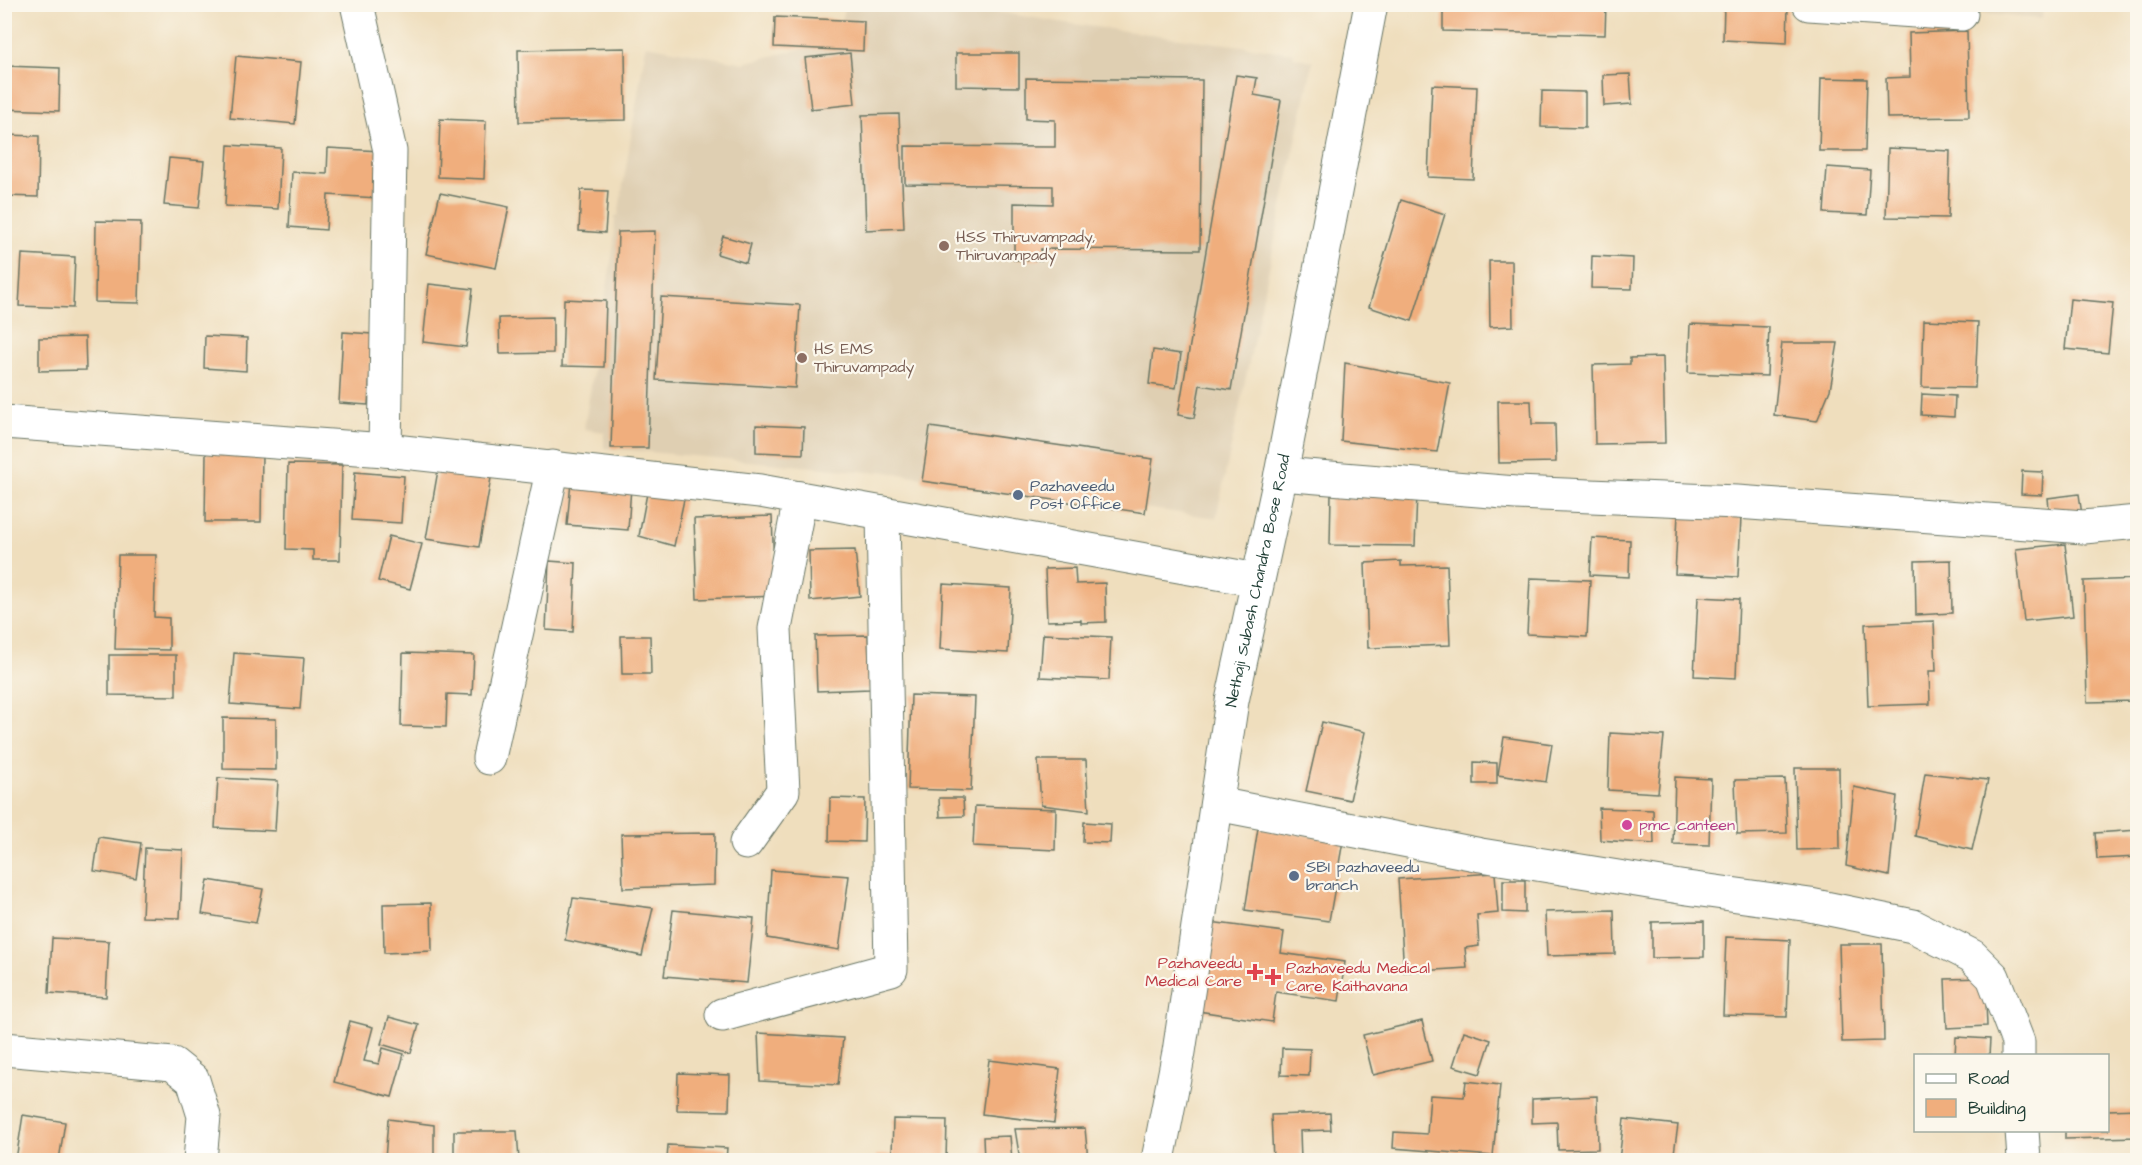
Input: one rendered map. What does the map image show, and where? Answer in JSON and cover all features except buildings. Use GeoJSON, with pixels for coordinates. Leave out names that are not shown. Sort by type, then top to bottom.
{"type":"FeatureCollection","features":[{"type":"Feature","properties":{"kind":"street"},"geometry":{"type":"LineString","coordinates":[[357,4],[390,151],[385,450]]}},
{"type":"Feature","properties":{"kind":"street","name":"Nethaji Subash Chandra Bose Road"},"geometry":{"type":"LineString","coordinates":[[1158,1161],[1179,1052],[1232,701],[1281,474],[1371,4]]}},
{"type":"Feature","properties":{"kind":"street"},"geometry":{"type":"LineString","coordinates":[[1809,4],[1961,14]]}},
{"type":"Feature","properties":{"kind":"street"},"geometry":{"type":"LineString","coordinates":[[4,422],[385,450],[760,491],[1257,580]]}},
{"type":"Feature","properties":{"kind":"street"},"geometry":{"type":"LineString","coordinates":[[489,758],[553,467]]}},
{"type":"Feature","properties":{"kind":"street"},"geometry":{"type":"LineString","coordinates":[[1281,474],[1516,493],[1737,501],[2084,527],[2138,522]]}},
{"type":"Feature","properties":{"kind":"street"},"geometry":{"type":"LineString","coordinates":[[746,843],[783,791],[775,629],[800,498]]}},
{"type":"Feature","properties":{"kind":"street"},"geometry":{"type":"LineString","coordinates":[[722,1015],[891,969],[883,513]]}},
{"type":"Feature","properties":{"kind":"street"},"geometry":{"type":"LineString","coordinates":[[1217,804],[1481,855],[1810,905],[1913,926],[1972,957],[1993,977],[2018,1042],[2018,1054]]}},
{"type":"Feature","properties":{"kind":"street"},"geometry":{"type":"LineString","coordinates":[[4,1049],[173,1064],[193,1080],[204,1116],[200,1161]]}},
{"type":"Feature","properties":{"kind":"street"},"geometry":{"type":"LineString","coordinates":[[2022,1132],[2024,1161]]}},
{"type":"Feature","properties":{"kind":"shaded area","name":"HSS Thiruvampady, Thiruvampady"},"geometry":{"type":"Polygon","coordinates":[[[948,4],[1072,24],[1294,53],[1293,57],[1313,61],[1216,518],[879,471],[879,473],[604,448],[604,432],[584,429],[614,244],[615,216],[618,216],[646,45],[744,63],[836,40],[845,5],[948,4]]]}},
{"type":"Feature","properties":{"kind":"shaded area"},"geometry":{"type":"Polygon","coordinates":[[[1882,5],[2043,5],[2042,19],[1882,5]]]}},
{"type":"Feature","properties":{"kind":"place","name":"HSS Thiruvampady, Thiruvampady"},"geometry":{"type":"Point","coordinates":[944,246]}},
{"type":"Feature","properties":{"kind":"place","name":"HS EMS Thiruvampady"},"geometry":{"type":"Point","coordinates":[802,358]}},
{"type":"Feature","properties":{"kind":"place","name":"Pazhaveedu Post Office"},"geometry":{"type":"Point","coordinates":[1018,495]}},
{"type":"Feature","properties":{"kind":"place","name":"pmc canteen"},"geometry":{"type":"Point","coordinates":[1627,825]}},
{"type":"Feature","properties":{"kind":"place","name":"SBI pazhaveedu branch"},"geometry":{"type":"Point","coordinates":[1294,876]}},
{"type":"Feature","properties":{"kind":"place","name":"Pazhaveedu Medical Care"},"geometry":{"type":"Point","coordinates":[1255,972]}},
{"type":"Feature","properties":{"kind":"place","name":"Pazhaveedu Medical Care, Kaithavana"},"geometry":{"type":"Point","coordinates":[1273,977]}}]}
